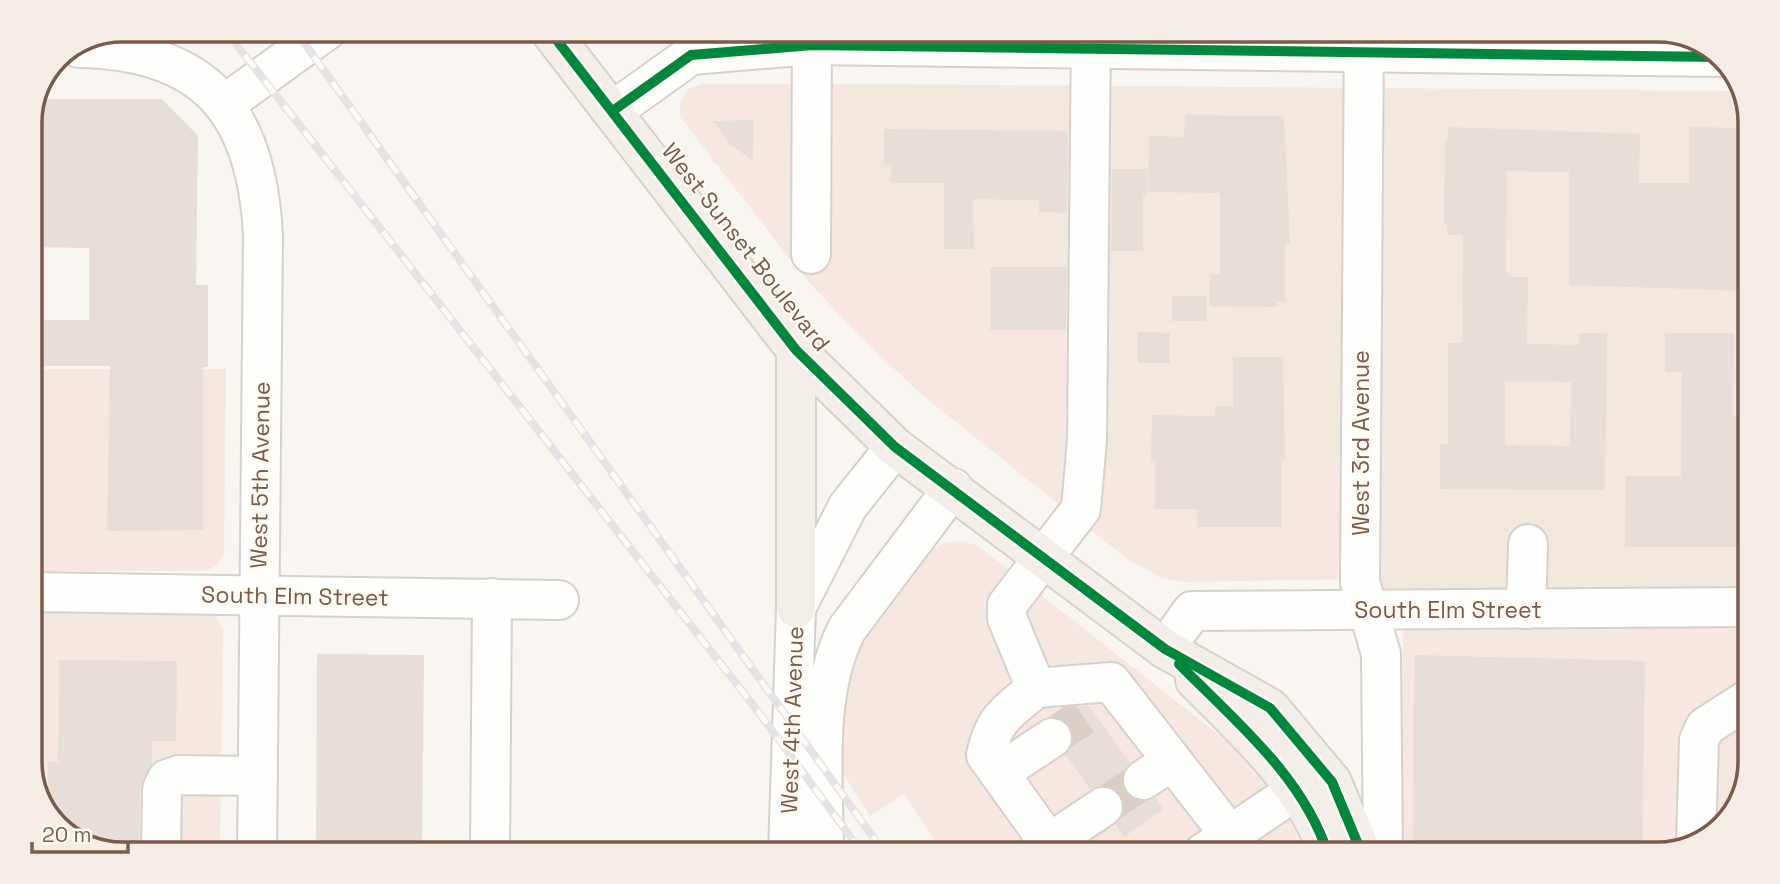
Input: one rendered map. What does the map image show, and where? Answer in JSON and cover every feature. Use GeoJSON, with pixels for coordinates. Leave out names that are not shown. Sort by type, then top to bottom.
{"type":"FeatureCollection","features":[{"type":"Feature","properties":{"kind":"main road","name":"West Sunset Boulevard"},"geometry":{"type":"LineString","coordinates":[[559,42],[614,110],[796,350],[895,447],[1165,649],[1270,708],[1332,782],[1357,842]]}},
{"type":"Feature","properties":{"kind":"main road"},"geometry":{"type":"LineString","coordinates":[[796,350],[796,608]]}},
{"type":"Feature","properties":{"kind":"main road","name":"West Sunset Boulevard"},"geometry":{"type":"LineString","coordinates":[[1165,649],[1297,789],[1324,842]]}},
{"type":"Feature","properties":{"kind":"street"},"geometry":{"type":"LineString","coordinates":[[91,48],[113,48],[159,58],[200,81],[225,104],[310,42]]}},
{"type":"Feature","properties":{"kind":"street"},"geometry":{"type":"LineString","coordinates":[[614,110],[691,55],[778,42]]}},
{"type":"Feature","properties":{"kind":"street"},"geometry":{"type":"LineString","coordinates":[[811,254],[812,42]]}},
{"type":"Feature","properties":{"kind":"street"},"geometry":{"type":"LineString","coordinates":[[1036,688],[1007,618],[1007,605],[1082,509],[1087,440],[1091,42]]}},
{"type":"Feature","properties":{"kind":"street","name":"West 3rd Avenue"},"geometry":{"type":"LineString","coordinates":[[1364,42],[1360,582],[1381,653],[1383,842]]}},
{"type":"Feature","properties":{"kind":"street"},"geometry":{"type":"LineString","coordinates":[[1386,42],[1704,56]]}},
{"type":"Feature","properties":{"kind":"street","name":"West 5th Avenue"},"geometry":{"type":"LineString","coordinates":[[225,104],[254,165],[262,212],[257,842]]}},
{"type":"Feature","properties":{"kind":"street","name":"West 4th Avenue"},"geometry":{"type":"LineString","coordinates":[[788,842],[796,608],[848,506],[895,447]]}},
{"type":"Feature","properties":{"kind":"street","name":"West 4th Avenue"},"geometry":{"type":"LineString","coordinates":[[824,842],[826,694],[834,654],[847,628],[953,488]]}},
{"type":"Feature","properties":{"kind":"street"},"geometry":{"type":"LineString","coordinates":[[1527,609],[1528,544]]}},
{"type":"Feature","properties":{"kind":"street","name":"South Elm Street"},"geometry":{"type":"LineString","coordinates":[[42,592],[559,600]]}},
{"type":"Feature","properties":{"kind":"street"},"geometry":{"type":"LineString","coordinates":[[490,842],[492,598]]}},
{"type":"Feature","properties":{"kind":"street","name":"South Elm Street"},"geometry":{"type":"LineString","coordinates":[[1165,649],[1192,611],[1738,607]]}},
{"type":"Feature","properties":{"kind":"street"},"geometry":{"type":"LineString","coordinates":[[1048,842],[986,755],[991,731],[999,719],[1036,688],[1111,682],[1105,701],[1214,842]]}},
{"type":"Feature","properties":{"kind":"street"},"geometry":{"type":"LineString","coordinates":[[1696,832],[1699,740],[1705,727],[1738,706]]}},
{"type":"Feature","properties":{"kind":"street"},"geometry":{"type":"LineString","coordinates":[[999,773],[1052,738]]}},
{"type":"Feature","properties":{"kind":"street"},"geometry":{"type":"LineString","coordinates":[[161,842],[162,789],[167,779],[179,775],[258,776]]}},
{"type":"Feature","properties":{"kind":"street"},"geometry":{"type":"LineString","coordinates":[[1220,842],[1297,789]]}},
{"type":"Feature","properties":{"kind":"street"},"geometry":{"type":"LineString","coordinates":[[1061,842],[1103,807]]}},
{"type":"Feature","properties":{"kind":"shaded area"},"geometry":{"type":"Polygon","coordinates":[[[702,84],[844,84],[843,258],[1106,260],[1106,468],[1349,468],[1348,579],[1185,582],[1162,578],[1127,559],[922,395],[855,332],[800,272],[680,117],[680,104],[688,89],[702,84]]]}},
{"type":"Feature","properties":{"kind":"shaded area"},"geometry":{"type":"Polygon","coordinates":[[[844,84],[1732,91],[1738,117],[1738,623],[1403,621],[1348,579],[1349,468],[1106,468],[1106,261],[842,258],[844,84]]]}},
{"type":"Feature","properties":{"kind":"shaded area"},"geometry":{"type":"Polygon","coordinates":[[[42,369],[226,369],[224,554],[218,565],[205,571],[42,571],[42,369]]]}},
{"type":"Feature","properties":{"kind":"shaded area"},"geometry":{"type":"Polygon","coordinates":[[[961,541],[977,545],[1227,741],[1256,768],[1282,803],[1300,842],[936,842],[904,794],[870,816],[840,769],[846,662],[929,551],[944,543],[961,541]]]}},
{"type":"Feature","properties":{"kind":"shaded area"},"geometry":{"type":"Polygon","coordinates":[[[42,609],[203,610],[216,616],[223,630],[220,842],[122,842],[101,839],[78,829],[55,806],[46,788],[42,767],[42,609]]]}},
{"type":"Feature","properties":{"kind":"shaded area"},"geometry":{"type":"Polygon","coordinates":[[[1403,621],[1738,623],[1738,762],[1735,783],[1730,797],[1715,819],[1698,831],[1679,839],[1658,842],[1401,842],[1403,621]]]}},
{"type":"Feature","properties":{"kind":"building"},"geometry":{"type":"Polygon","coordinates":[[[46,99],[162,99],[198,136],[196,285],[208,285],[208,367],[203,367],[203,530],[107,531],[110,366],[42,366],[42,320],[89,320],[89,248],[42,247],[42,117],[46,99]]]}},
{"type":"Feature","properties":{"kind":"building"},"geometry":{"type":"Polygon","coordinates":[[[1185,115],[1284,116],[1290,243],[1285,243],[1285,303],[1277,302],[1277,307],[1210,306],[1210,274],[1220,274],[1220,193],[1148,192],[1149,136],[1184,137],[1185,115]]]}},
{"type":"Feature","properties":{"kind":"building"},"geometry":{"type":"Polygon","coordinates":[[[754,120],[753,161],[730,144],[713,121],[754,120]]]}},
{"type":"Feature","properties":{"kind":"building"},"geometry":{"type":"Polygon","coordinates":[[[1448,127],[1640,134],[1639,183],[1689,183],[1689,127],[1738,128],[1738,291],[1569,285],[1569,172],[1507,171],[1506,273],[1511,273],[1511,277],[1528,277],[1527,344],[1579,345],[1579,333],[1607,333],[1605,490],[1440,489],[1440,444],[1448,445],[1448,343],[1462,343],[1463,235],[1447,235],[1447,223],[1444,223],[1445,139],[1448,139],[1448,127]],[[1505,381],[1505,445],[1570,446],[1571,382],[1505,381]]]}},
{"type":"Feature","properties":{"kind":"building"},"geometry":{"type":"Polygon","coordinates":[[[884,129],[1068,131],[1067,213],[1039,212],[1039,200],[973,199],[974,249],[944,249],[944,183],[891,183],[891,165],[884,165],[884,129]]]}},
{"type":"Feature","properties":{"kind":"building"},"geometry":{"type":"Polygon","coordinates":[[[1112,169],[1147,169],[1147,196],[1143,196],[1143,251],[1111,251],[1112,169]]]}},
{"type":"Feature","properties":{"kind":"building"},"geometry":{"type":"Polygon","coordinates":[[[990,267],[1067,267],[1066,330],[990,330],[990,267]]]}},
{"type":"Feature","properties":{"kind":"building"},"geometry":{"type":"Polygon","coordinates":[[[1172,296],[1206,296],[1206,321],[1172,321],[1172,296]]]}},
{"type":"Feature","properties":{"kind":"building"},"geometry":{"type":"Polygon","coordinates":[[[1138,332],[1170,333],[1170,363],[1138,363],[1138,332]]]}},
{"type":"Feature","properties":{"kind":"building"},"geometry":{"type":"Polygon","coordinates":[[[1665,333],[1734,333],[1733,416],[1738,416],[1738,547],[1625,547],[1626,476],[1681,476],[1682,372],[1665,372],[1665,333]]]}},
{"type":"Feature","properties":{"kind":"building"},"geometry":{"type":"Polygon","coordinates":[[[1233,357],[1283,357],[1285,460],[1282,460],[1282,527],[1197,527],[1197,509],[1155,509],[1155,461],[1151,461],[1152,415],[1215,416],[1215,406],[1233,406],[1233,357]]]}},
{"type":"Feature","properties":{"kind":"building"},"geometry":{"type":"Polygon","coordinates":[[[317,654],[424,655],[422,842],[316,842],[317,654]]]}},
{"type":"Feature","properties":{"kind":"building"},"geometry":{"type":"Polygon","coordinates":[[[1414,655],[1645,661],[1642,842],[1413,842],[1414,655]]]}},
{"type":"Feature","properties":{"kind":"building"},"geometry":{"type":"Polygon","coordinates":[[[59,660],[177,661],[176,741],[152,741],[152,765],[140,789],[139,842],[101,839],[87,834],[69,822],[55,806],[48,792],[48,762],[58,762],[59,660]]]}},
{"type":"Feature","properties":{"kind":"building"},"geometry":{"type":"Polygon","coordinates":[[[1089,706],[1130,763],[1123,771],[1121,781],[1125,793],[1134,800],[1144,802],[1156,798],[1163,809],[1124,837],[1116,825],[1123,816],[1125,806],[1121,794],[1112,787],[1102,785],[1090,789],[1065,755],[1072,747],[1074,736],[1070,725],[1056,717],[1070,707],[1089,706]]]}},
{"type":"Feature","properties":{"kind":"tunnel"},"geometry":{"type":"LineString","coordinates":[[1052,738],[1092,710]]}},
{"type":"Feature","properties":{"kind":"tunnel"},"geometry":{"type":"LineString","coordinates":[[1103,807],[1143,780]]}},
{"type":"Feature","properties":{"kind":"railway"},"geometry":{"type":"LineString","coordinates":[[234,42],[757,710],[854,842]]}},
{"type":"Feature","properties":{"kind":"railway"},"geometry":{"type":"LineString","coordinates":[[304,42],[876,842]]}},
{"type":"Feature","properties":{"kind":"cycle path"},"geometry":{"type":"LineString","coordinates":[[558,42],[796,350],[895,447],[1165,649],[1270,708],[1332,782],[1357,842]]}},
{"type":"Feature","properties":{"kind":"cycle path"},"geometry":{"type":"LineString","coordinates":[[614,110],[691,55],[812,45],[1704,57]]}},
{"type":"Feature","properties":{"kind":"cycle path"},"geometry":{"type":"LineString","coordinates":[[1179,664],[1244,729],[1285,775],[1302,799],[1323,842]]}}]}
